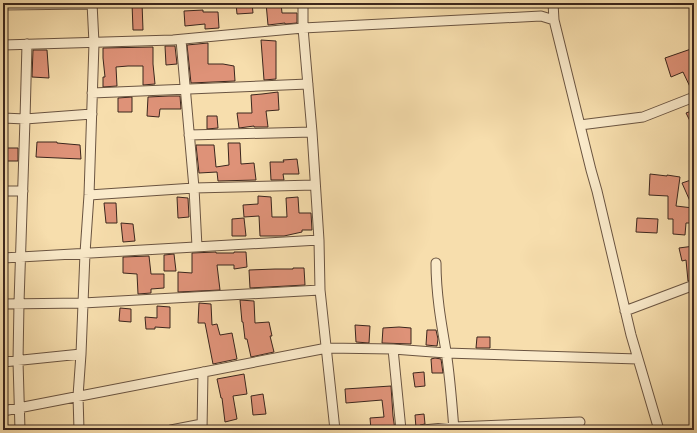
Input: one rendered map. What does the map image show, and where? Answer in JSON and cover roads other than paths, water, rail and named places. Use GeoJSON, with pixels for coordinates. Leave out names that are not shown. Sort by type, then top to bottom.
{"type":"FeatureCollection","features":[{"type":"Feature","properties":{"kind":"street"},"geometry":{"type":"LineString","coordinates":[[3,5],[92,3],[94,43],[90,195],[85,253],[78,396],[79,430]]}},
{"type":"Feature","properties":{"kind":"street"},"geometry":{"type":"LineString","coordinates":[[303,3],[319,240],[320,290],[335,430]]}},
{"type":"Feature","properties":{"kind":"street"},"geometry":{"type":"LineString","coordinates":[[553,3],[554,20],[597,191],[625,311],[659,430]]}},
{"type":"Feature","properties":{"kind":"street"},"geometry":{"type":"LineString","coordinates":[[3,45],[181,40],[304,28],[541,16],[554,20]]}},
{"type":"Feature","properties":{"kind":"street"},"geometry":{"type":"LineString","coordinates":[[181,40],[194,188],[196,247]]}},
{"type":"Feature","properties":{"kind":"street"},"geometry":{"type":"LineString","coordinates":[[20,430],[18,361],[19,304],[27,44]]}},
{"type":"Feature","properties":{"kind":"street"},"geometry":{"type":"LineString","coordinates":[[92,93],[308,84]]}},
{"type":"Feature","properties":{"kind":"street"},"geometry":{"type":"LineString","coordinates":[[580,125],[643,117],[694,98]]}},
{"type":"Feature","properties":{"kind":"street"},"geometry":{"type":"LineString","coordinates":[[3,118],[25,119],[92,114]]}},
{"type":"Feature","properties":{"kind":"street"},"geometry":{"type":"LineString","coordinates":[[189,135],[312,132]]}},
{"type":"Feature","properties":{"kind":"street"},"geometry":{"type":"LineString","coordinates":[[90,195],[194,188],[315,185]]}},
{"type":"Feature","properties":{"kind":"street"},"geometry":{"type":"LineString","coordinates":[[3,191],[23,191]]}},
{"type":"Feature","properties":{"kind":"street"},"geometry":{"type":"LineString","coordinates":[[3,258],[319,240]]}},
{"type":"Feature","properties":{"kind":"street"},"geometry":{"type":"LineString","coordinates":[[436,263],[436,282],[446,353],[454,429]]}},
{"type":"Feature","properties":{"kind":"street"},"geometry":{"type":"LineString","coordinates":[[625,311],[694,285]]}},
{"type":"Feature","properties":{"kind":"street"},"geometry":{"type":"LineString","coordinates":[[3,304],[83,303],[320,290]]}},
{"type":"Feature","properties":{"kind":"street"},"geometry":{"type":"LineString","coordinates":[[3,410],[327,348],[393,349],[446,353],[638,359]]}},
{"type":"Feature","properties":{"kind":"street"},"geometry":{"type":"LineString","coordinates":[[393,349],[401,430]]}},
{"type":"Feature","properties":{"kind":"street"},"geometry":{"type":"LineString","coordinates":[[3,362],[80,354]]}},
{"type":"Feature","properties":{"kind":"street"},"geometry":{"type":"LineString","coordinates":[[171,430],[202,427],[203,372]]}},
{"type":"Feature","properties":{"kind":"street"},"geometry":{"type":"LineString","coordinates":[[423,430],[580,422]]}}]}
